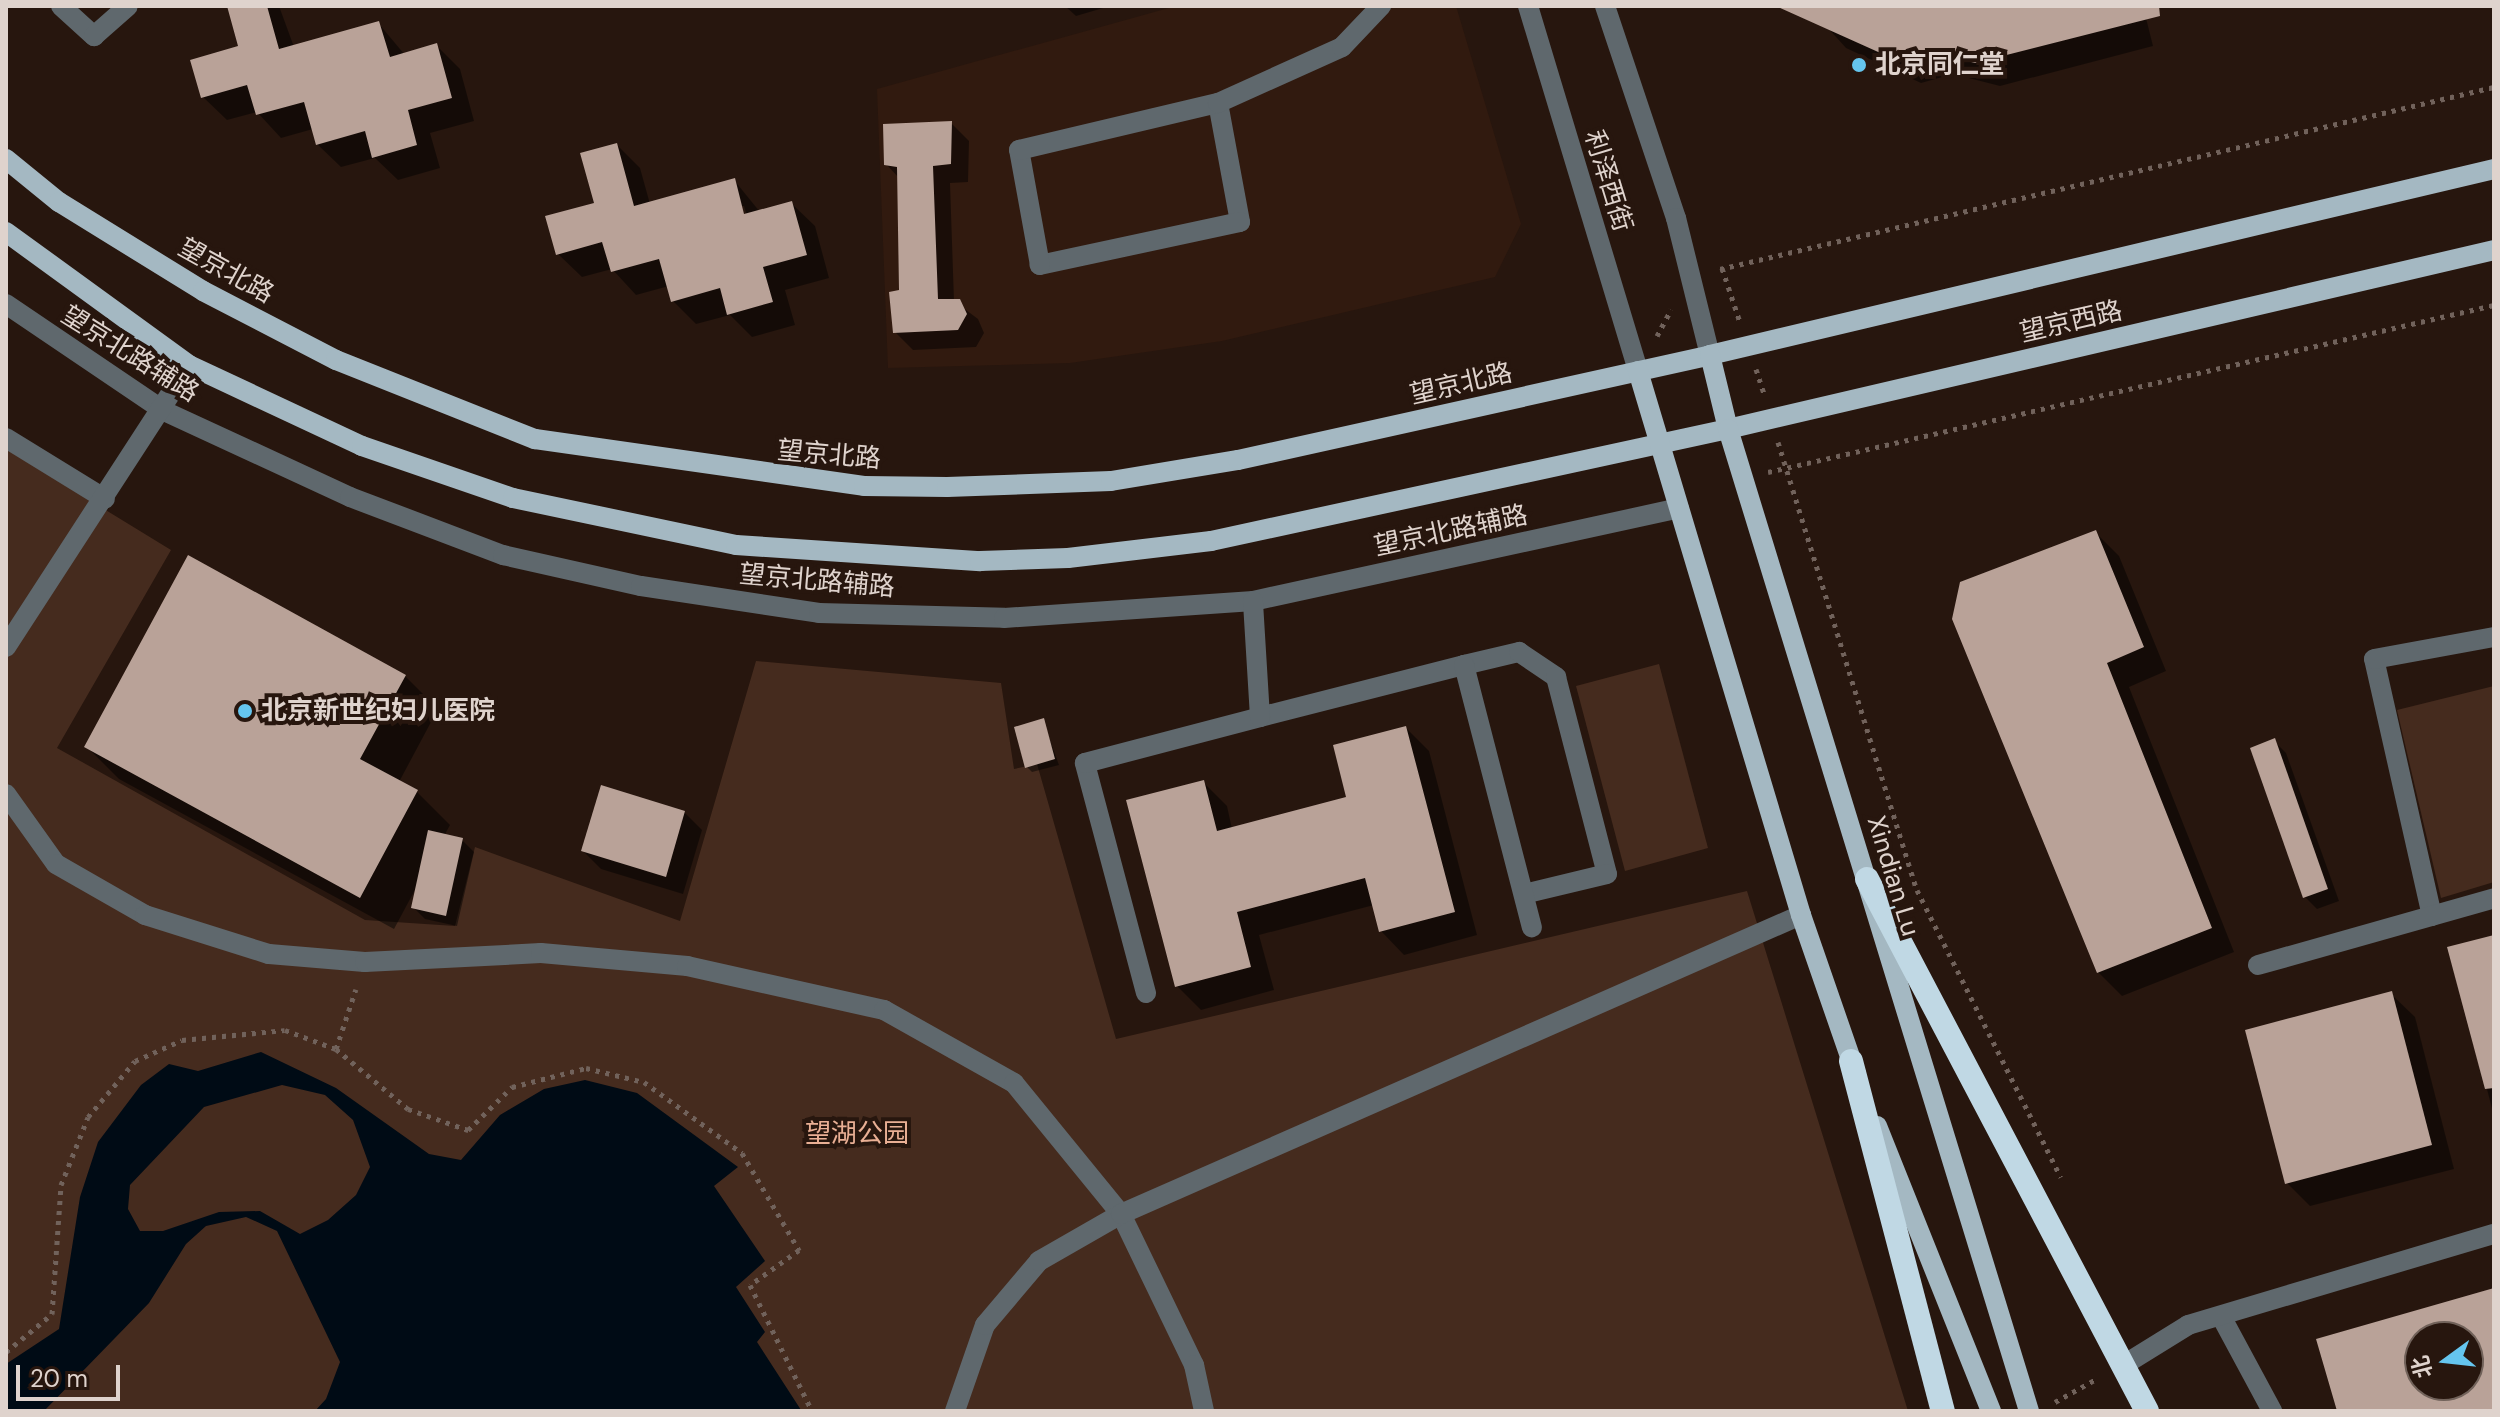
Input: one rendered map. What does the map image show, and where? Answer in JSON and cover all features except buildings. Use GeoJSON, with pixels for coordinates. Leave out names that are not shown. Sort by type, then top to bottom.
{"type":"FeatureCollection","features":[{"type":"Feature","properties":{"kind":"highway"},"geometry":{"type":"LineString","coordinates":[[1867,879],[2147,1411]]}},
{"type":"Feature","properties":{"kind":"highway"},"geometry":{"type":"LineString","coordinates":[[1851,1061],[1943,1411]]}},
{"type":"Feature","properties":{"kind":"main road","name":"望京北路"},"geometry":{"type":"LineString","coordinates":[[6,159],[59,202],[177,275],[336,360],[535,439],[705,468],[864,486],[1111,481],[1238,460],[1710,355]]}},
{"type":"Feature","properties":{"kind":"main road","name":"望京西路"},"geometry":{"type":"LineString","coordinates":[[1710,355],[1748,343],[2494,169]]}},
{"type":"Feature","properties":{"kind":"main road"},"geometry":{"type":"LineString","coordinates":[[6,232],[189,365],[362,446],[513,498],[630,526],[819,554],[995,560],[1211,541],[1659,442]]}},
{"type":"Feature","properties":{"kind":"main road","name":"望京西路"},"geometry":{"type":"LineString","coordinates":[[1659,442],[1772,419],[2494,250]]}},
{"type":"Feature","properties":{"kind":"main road","name":"Xindian Lu"},"geometry":{"type":"LineString","coordinates":[[1710,355],[1728,429],[2029,1411]]}},
{"type":"Feature","properties":{"kind":"main road"},"geometry":{"type":"LineString","coordinates":[[1638,371],[1801,915],[1851,1061],[1991,1411]]}},
{"type":"Feature","properties":{"kind":"street"},"geometry":{"type":"LineString","coordinates":[[61,6],[94,36],[128,6]]}},
{"type":"Feature","properties":{"kind":"street"},"geometry":{"type":"LineString","coordinates":[[1218,103],[1240,222],[1040,265],[1019,150],[1218,103],[1342,47],[1381,6]]}},
{"type":"Feature","properties":{"kind":"street","name":"利泽西街"},"geometry":{"type":"LineString","coordinates":[[1528,6],[1638,371]]}},
{"type":"Feature","properties":{"kind":"street","name":"利泽西街"},"geometry":{"type":"LineString","coordinates":[[1605,6],[1690,275],[1710,355]]}},
{"type":"Feature","properties":{"kind":"street","name":"望京北路辅路"},"geometry":{"type":"LineString","coordinates":[[6,304],[164,411],[350,497],[503,555],[641,586],[819,613],[1004,618],[1253,601],[1679,508]]}},
{"type":"Feature","properties":{"kind":"street"},"geometry":{"type":"LineString","coordinates":[[6,647],[164,411],[189,365]]}},
{"type":"Feature","properties":{"kind":"street"},"geometry":{"type":"LineString","coordinates":[[6,438],[105,499]]}},
{"type":"Feature","properties":{"kind":"street"},"geometry":{"type":"LineString","coordinates":[[1253,601],[1260,717]]}},
{"type":"Feature","properties":{"kind":"street"},"geometry":{"type":"LineString","coordinates":[[2432,916],[2374,659],[2494,637]]}},
{"type":"Feature","properties":{"kind":"street"},"geometry":{"type":"LineString","coordinates":[[1146,993],[1085,763],[1519,652],[1556,677],[1607,874],[1524,894]]}},
{"type":"Feature","properties":{"kind":"street"},"geometry":{"type":"LineString","coordinates":[[1464,665],[1532,927]]}},
{"type":"Feature","properties":{"kind":"street"},"geometry":{"type":"LineString","coordinates":[[6,794],[56,864],[145,915],[269,954],[365,962],[541,953],[673,964],[884,1010],[1014,1083],[1121,1214],[1194,1365],[1204,1411]]}},
{"type":"Feature","properties":{"kind":"street"},"geometry":{"type":"LineString","coordinates":[[2258,965],[2494,898]]}},
{"type":"Feature","properties":{"kind":"street"},"geometry":{"type":"LineString","coordinates":[[955,1411],[985,1325],[1039,1261],[1121,1214],[1801,915]]}},
{"type":"Feature","properties":{"kind":"street"},"geometry":{"type":"LineString","coordinates":[[2122,1366],[2188,1325],[2222,1318],[2494,1234]]}},
{"type":"Feature","properties":{"kind":"street"},"geometry":{"type":"LineString","coordinates":[[2222,1318],[2272,1411]]}},
{"type":"Feature","properties":{"kind":"path"},"geometry":{"type":"LineString","coordinates":[[1638,371],[1690,275],[2494,87]]}},
{"type":"Feature","properties":{"kind":"path"},"geometry":{"type":"LineString","coordinates":[[1722,268],[1772,419],[1784,468],[1917,890],[2067,1189]]}},
{"type":"Feature","properties":{"kind":"path"},"geometry":{"type":"LineString","coordinates":[[1743,478],[2494,305]]}},
{"type":"Feature","properties":{"kind":"path"},"geometry":{"type":"LineString","coordinates":[[336,1049],[365,962]]}},
{"type":"Feature","properties":{"kind":"path"},"geometry":{"type":"LineString","coordinates":[[6,1352],[52,1314],[61,1185],[88,1117],[135,1061],[182,1040],[285,1030],[336,1049],[408,1109],[468,1130],[512,1087],[586,1068],[644,1082],[742,1153],[799,1250],[750,1285],[812,1411]]}},
{"type":"Feature","properties":{"kind":"path"},"geometry":{"type":"LineString","coordinates":[[2053,1411],[2057,1399],[2122,1366]]}},
{"type":"Feature","properties":{"kind":"path"},"geometry":{"type":"LineString","coordinates":[[834,1411],[856,1411]]}},
{"type":"Feature","properties":{"kind":"shaded area"},"geometry":{"type":"Polygon","coordinates":[[[1176,6],[1456,6],[1521,224],[1495,277],[1222,341],[1070,363],[888,368],[877,89],[1176,6]]]}},
{"type":"Feature","properties":{"kind":"shaded area"},"geometry":{"type":"Polygon","coordinates":[[[261,1052],[336,1088],[429,1154],[461,1160],[500,1115],[544,1089],[585,1080],[637,1093],[738,1167],[714,1186],[765,1261],[736,1287],[765,1332],[757,1342],[801,1410],[315,1411],[326,1399],[340,1362],[277,1231],[246,1217],[206,1226],[186,1244],[149,1303],[44,1411],[6,1411],[6,1364],[59,1329],[80,1197],[98,1142],[141,1085],[169,1064],[198,1071],[261,1052]],[[282,1085],[204,1107],[130,1185],[128,1209],[140,1231],[163,1231],[219,1212],[260,1211],[300,1234],[328,1220],[356,1195],[370,1167],[353,1120],[325,1095],[282,1085]]]}},
{"type":"Feature","properties":{"kind":"green space","name":"望湖公园"},"geometry":{"type":"Polygon","coordinates":[[[6,449],[171,550],[57,748],[365,920],[455,926],[475,847],[680,921],[756,661],[1001,683],[1014,769],[1037,764],[1116,1039],[1747,891],[1908,1411],[6,1411],[6,449]]]}},
{"type":"Feature","properties":{"kind":"green space"},"geometry":{"type":"Polygon","coordinates":[[[1659,664],[1708,848],[1625,871],[1576,686],[1659,664]]]}},
{"type":"Feature","properties":{"kind":"green space"},"geometry":{"type":"Polygon","coordinates":[[[2494,686],[2494,882],[2441,898],[2397,710],[2494,686]]]}},
{"type":"Feature","properties":{"kind":"place","name":"北京同仁堂"},"geometry":{"type":"Point","coordinates":[1859,65]}},
{"type":"Feature","properties":{"kind":"place","name":"北京新世纪妇儿医院"},"geometry":{"type":"Point","coordinates":[245,711]}}]}
